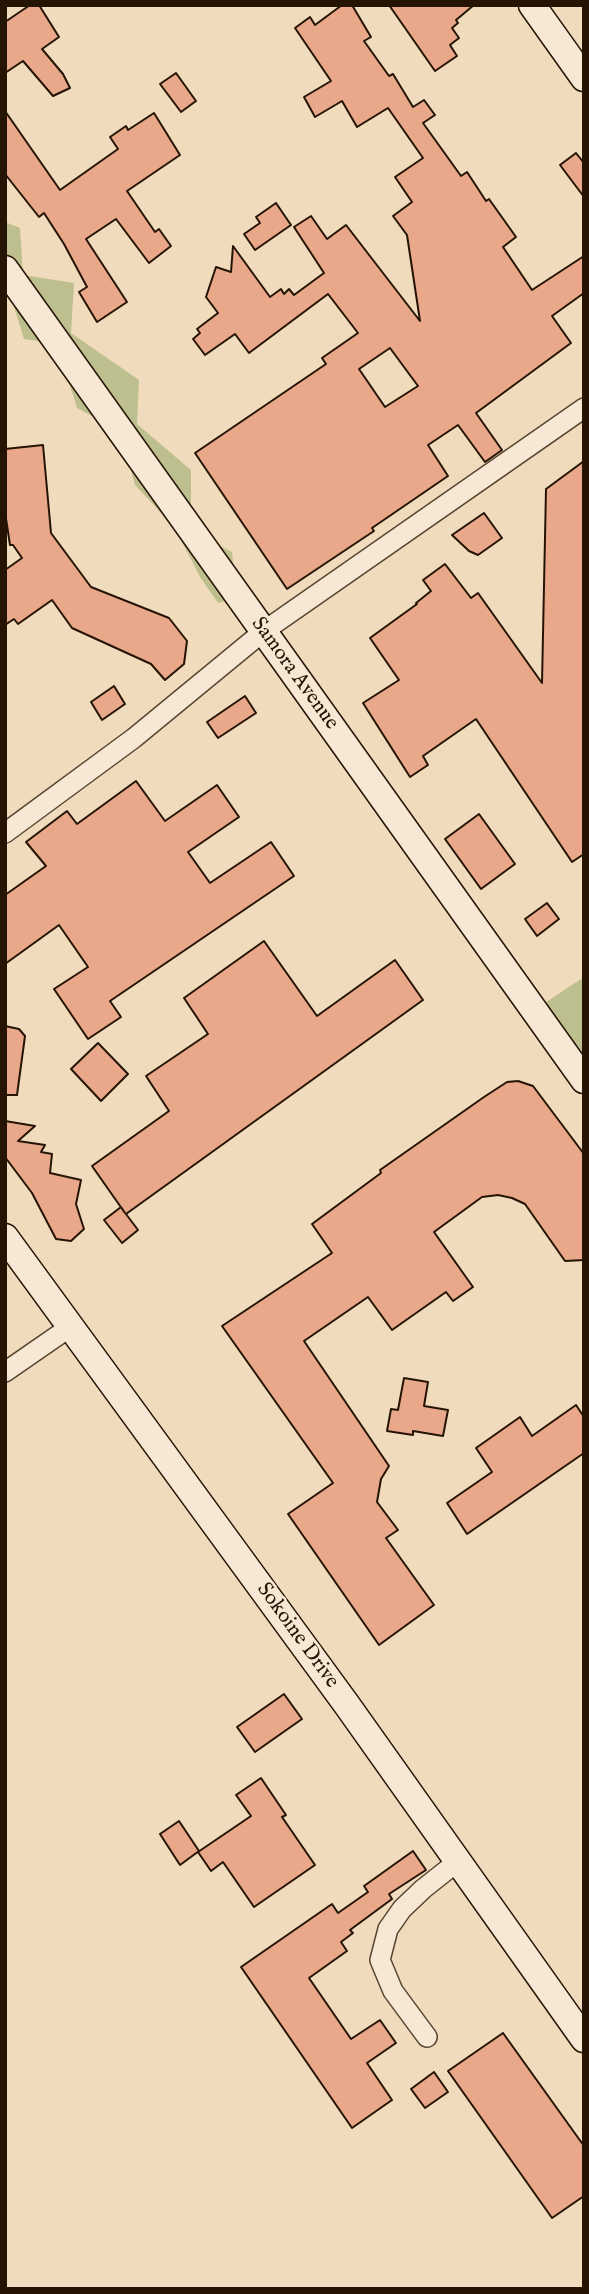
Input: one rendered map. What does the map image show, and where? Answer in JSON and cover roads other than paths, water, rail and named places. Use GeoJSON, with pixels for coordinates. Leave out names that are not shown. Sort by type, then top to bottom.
{"type":"FeatureCollection","features":[{"type":"Feature","properties":{"kind":"street"},"geometry":{"type":"LineString","coordinates":[[533,5],[584,78]]}},
{"type":"Feature","properties":{"kind":"street","name":"Samora Avenue"},"geometry":{"type":"LineString","coordinates":[[5,268],[584,1080]]}},
{"type":"Feature","properties":{"kind":"street"},"geometry":{"type":"LineString","coordinates":[[5,833],[134,738],[264,631],[584,408]]}},
{"type":"Feature","properties":{"kind":"street","name":"Sokoine Drive"},"geometry":{"type":"LineString","coordinates":[[5,1237],[347,1705],[584,2039]]}},
{"type":"Feature","properties":{"kind":"street"},"geometry":{"type":"LineString","coordinates":[[5,1372],[70,1327]]}},
{"type":"Feature","properties":{"kind":"street"},"geometry":{"type":"LineString","coordinates":[[427,2037],[393,1991],[380,1960],[388,1929],[402,1909],[457,1862]]}}]}
